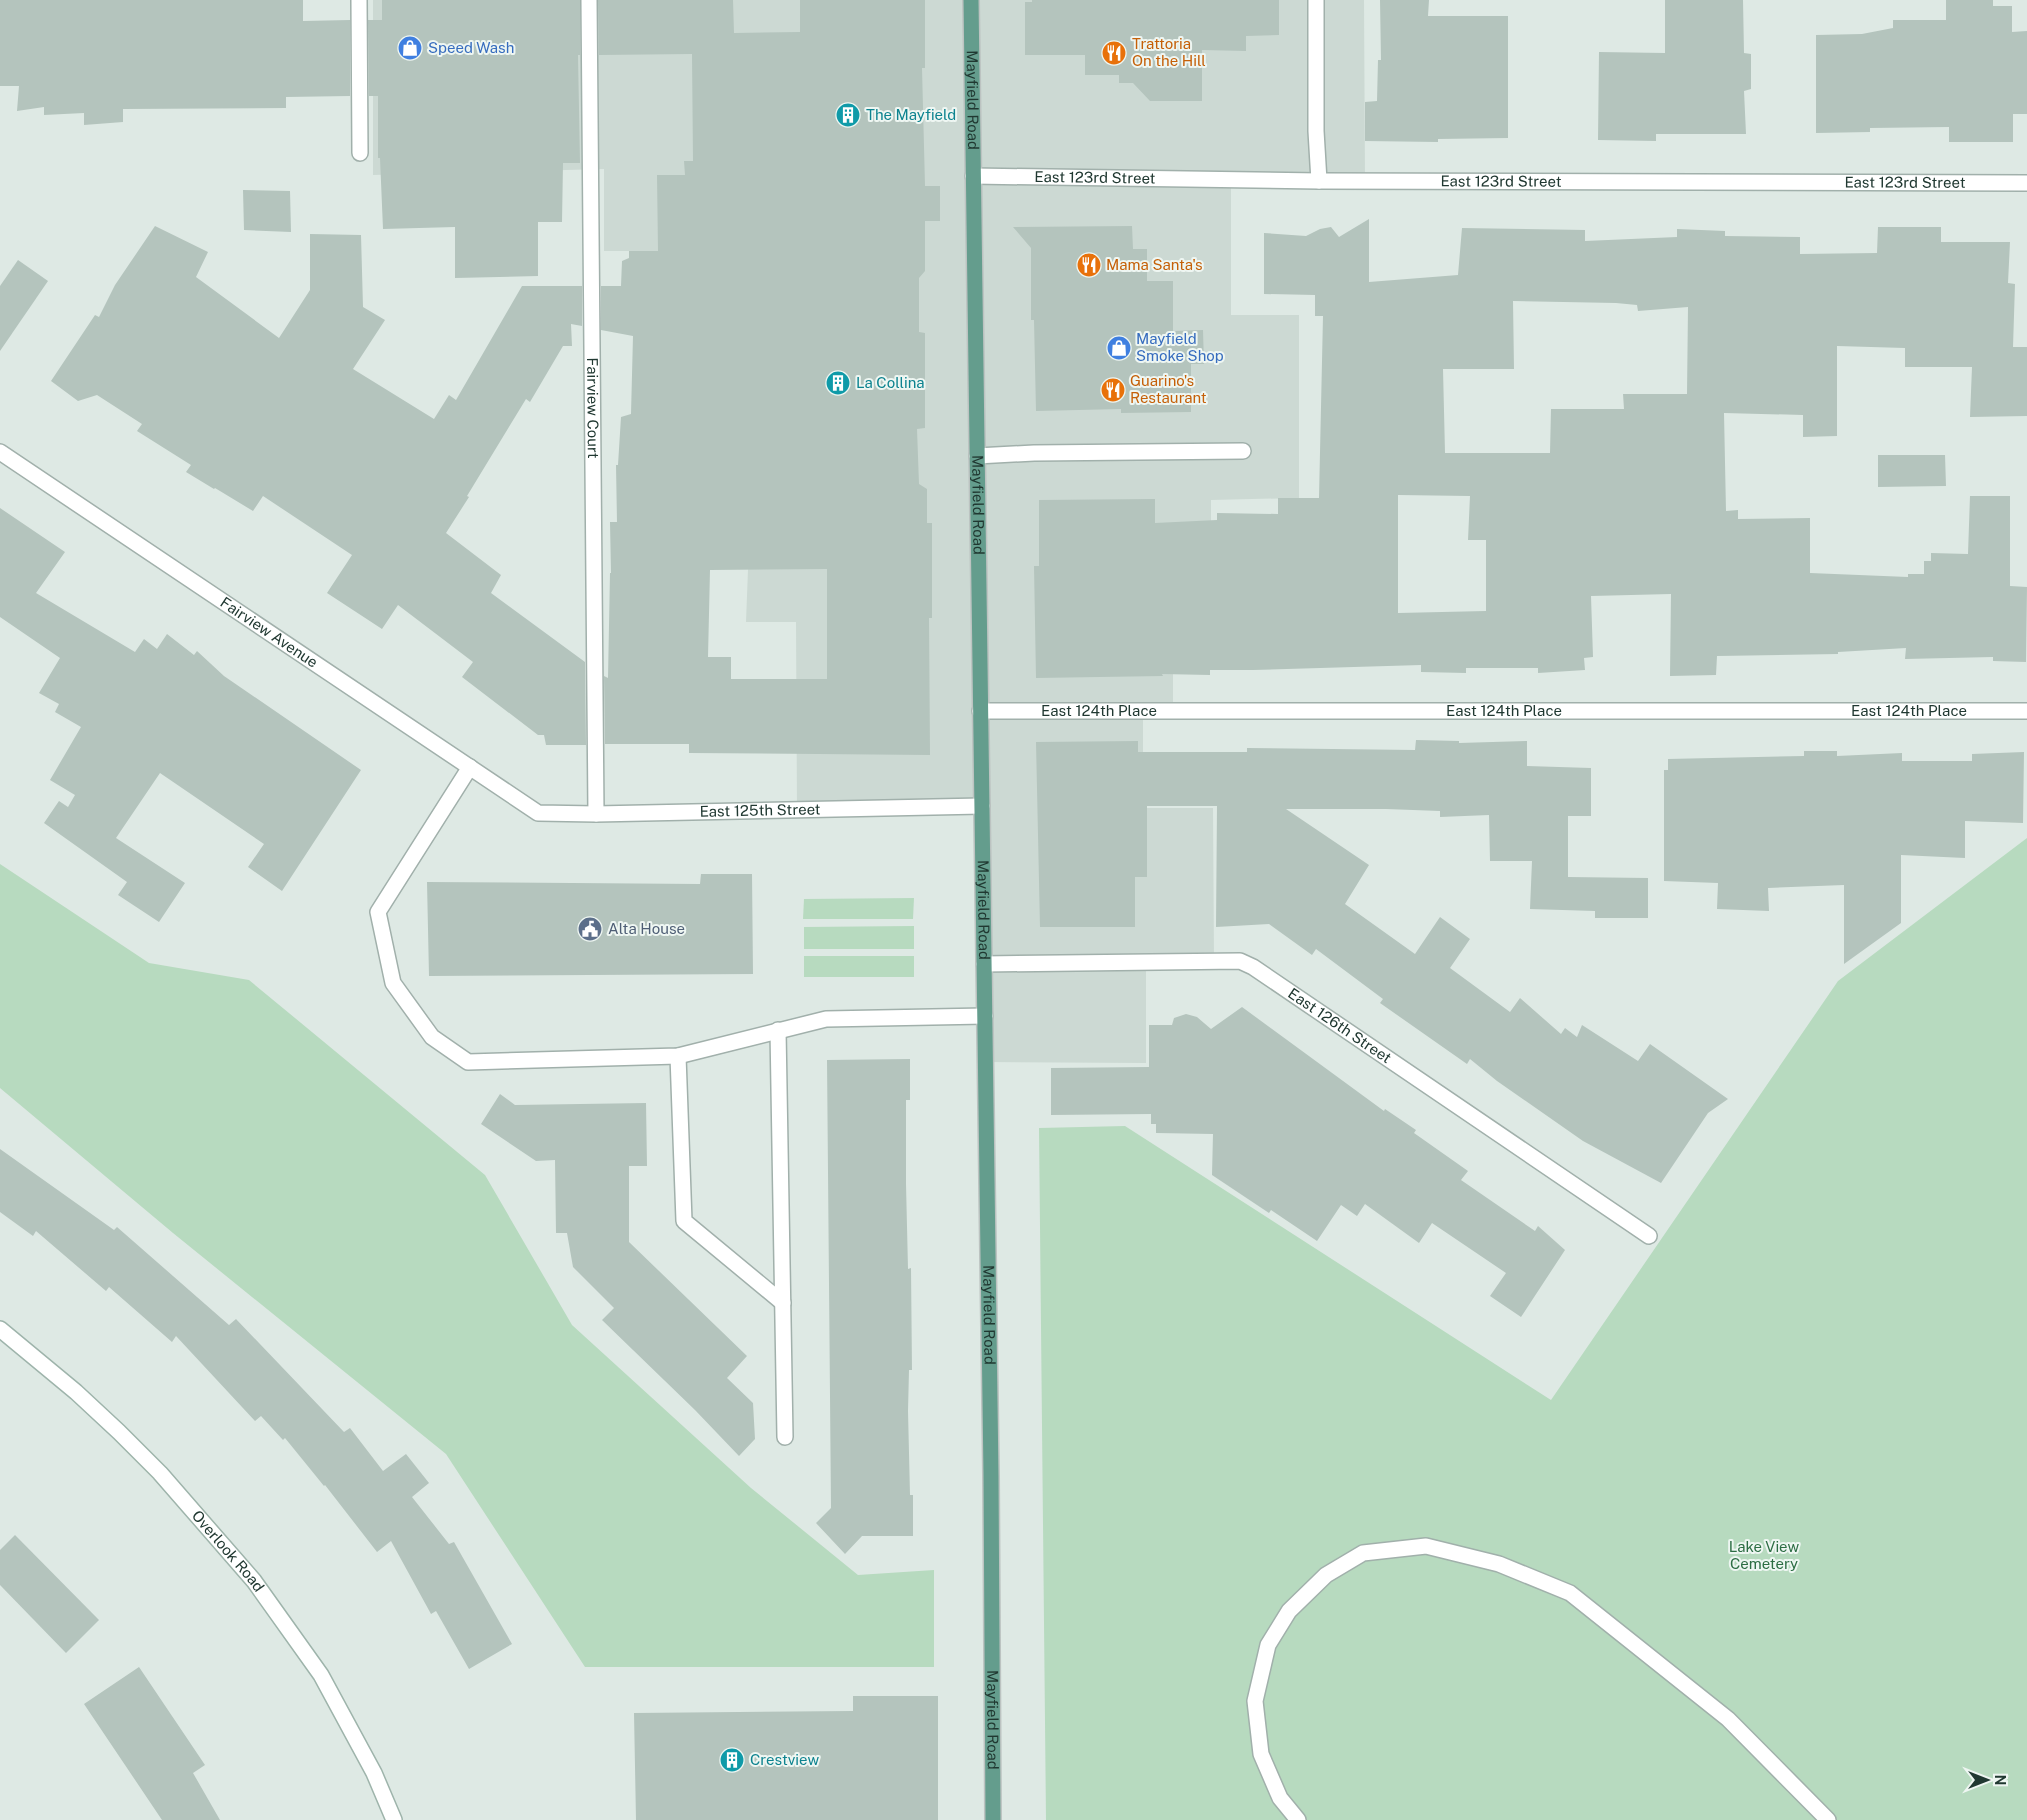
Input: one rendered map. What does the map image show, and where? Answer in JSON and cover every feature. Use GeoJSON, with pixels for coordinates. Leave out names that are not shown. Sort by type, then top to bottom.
{"type":"FeatureCollection","features":[{"type":"Feature","properties":{"kind":"main road","name":"Mayfield Road"},"geometry":{"type":"LineString","coordinates":[[971,0],[985,1016],[993,1820]]}},
{"type":"Feature","properties":{"kind":"street"},"geometry":{"type":"LineString","coordinates":[[359,0],[360,153]]}},
{"type":"Feature","properties":{"kind":"street","name":"Fairview Court"},"geometry":{"type":"LineString","coordinates":[[589,0],[596,814]]}},
{"type":"Feature","properties":{"kind":"street"},"geometry":{"type":"LineString","coordinates":[[1316,0],[1316,131],[1319,181]]}},
{"type":"Feature","properties":{"kind":"street","name":"East 123rd Street"},"geometry":{"type":"LineString","coordinates":[[973,176],[1319,181],[2027,183]]}},
{"type":"Feature","properties":{"kind":"street","name":"Fairview Avenue"},"geometry":{"type":"LineString","coordinates":[[0,452],[538,813]]}},
{"type":"Feature","properties":{"kind":"street"},"geometry":{"type":"LineString","coordinates":[[977,456],[1034,453],[1243,452]]}},
{"type":"Feature","properties":{"kind":"street","name":"East 124th Place"},"geometry":{"type":"LineString","coordinates":[[980,711],[2027,711]]}},
{"type":"Feature","properties":{"kind":"street"},"geometry":{"type":"LineString","coordinates":[[470,767],[378,912],[393,983],[432,1037],[468,1062],[678,1056],[826,1019],[985,1016]]}},
{"type":"Feature","properties":{"kind":"street","name":"East 125th Street"},"geometry":{"type":"LineString","coordinates":[[538,813],[596,814],[982,806]]}},
{"type":"Feature","properties":{"kind":"street","name":"East 126th Street"},"geometry":{"type":"LineString","coordinates":[[984,964],[1240,961],[1253,967],[1649,1236]]}},
{"type":"Feature","properties":{"kind":"street"},"geometry":{"type":"LineString","coordinates":[[778,1030],[785,1436]]}},
{"type":"Feature","properties":{"kind":"street"},"geometry":{"type":"LineString","coordinates":[[678,1056],[684,1221],[783,1303]]}},
{"type":"Feature","properties":{"kind":"street","name":"Overlook Road"},"geometry":{"type":"LineString","coordinates":[[0,1330],[76,1392],[120,1432],[160,1473],[254,1581],[321,1675],[374,1772],[394,1820]]}},
{"type":"Feature","properties":{"kind":"street"},"geometry":{"type":"LineString","coordinates":[[1298,1820],[1280,1798],[1261,1754],[1255,1701],[1268,1645],[1289,1611],[1326,1574],[1363,1553],[1426,1546],[1499,1564],[1570,1593],[1728,1720],[1828,1820]]}},
{"type":"Feature","properties":{"kind":"shaded area"},"geometry":{"type":"Polygon","coordinates":[[[373,0],[1364,0],[1365,181],[1231,180],[1231,315],[1299,315],[1299,498],[1211,500],[1211,606],[1173,606],[1173,711],[1143,712],[1143,808],[1213,808],[1214,962],[1146,963],[1146,1063],[985,1062],[981,806],[797,810],[796,622],[746,622],[748,570],[744,251],[604,251],[604,169],[373,175],[373,0]]]}},
{"type":"Feature","properties":{"kind":"green space","name":"Lake View Cemetery"},"geometry":{"type":"Polygon","coordinates":[[[2027,838],[2027,1820],[1046,1820],[1039,1128],[1125,1126],[1551,1400],[1838,981],[2027,838]]]}},
{"type":"Feature","properties":{"kind":"green space"},"geometry":{"type":"Polygon","coordinates":[[[0,864],[149,963],[249,980],[485,1175],[572,1325],[751,1488],[858,1575],[934,1570],[934,1667],[585,1667],[446,1454],[173,1233],[0,1088],[0,864]]]}},
{"type":"Feature","properties":{"kind":"green space"},"geometry":{"type":"Polygon","coordinates":[[[914,898],[913,919],[803,919],[804,899],[914,898]]]}},
{"type":"Feature","properties":{"kind":"green space"},"geometry":{"type":"Polygon","coordinates":[[[914,926],[914,949],[804,949],[804,927],[914,926]]]}},
{"type":"Feature","properties":{"kind":"green space"},"geometry":{"type":"Polygon","coordinates":[[[804,956],[914,956],[914,977],[804,977],[804,956]]]}},
{"type":"Feature","properties":{"kind":"building"},"geometry":{"type":"Polygon","coordinates":[[[0,0],[303,0],[303,21],[350,20],[350,96],[286,97],[286,108],[123,109],[123,122],[84,125],[84,113],[44,115],[44,107],[17,111],[19,86],[0,86],[0,0]]]}},
{"type":"Feature","properties":{"kind":"building"},"geometry":{"type":"Polygon","coordinates":[[[382,0],[580,0],[580,55],[578,55],[580,163],[563,163],[562,222],[538,222],[538,276],[455,278],[455,227],[383,229],[380,158],[378,158],[378,96],[369,96],[368,20],[382,20],[382,0]]]}},
{"type":"Feature","properties":{"kind":"building"},"geometry":{"type":"Polygon","coordinates":[[[598,0],[733,0],[734,33],[800,32],[800,0],[925,0],[925,68],[922,68],[925,186],[940,186],[940,221],[925,221],[925,271],[919,278],[919,332],[925,333],[925,428],[917,429],[919,484],[927,489],[927,523],[932,523],[932,618],[929,618],[930,755],[689,753],[689,744],[605,744],[604,676],[608,678],[611,573],[610,522],[617,522],[616,465],[618,465],[621,417],[631,414],[633,336],[601,330],[601,286],[621,286],[622,261],[629,258],[629,251],[658,251],[657,175],[685,175],[684,161],[693,161],[692,54],[599,55],[598,0]],[[827,569],[710,570],[708,657],[731,657],[731,679],[827,679],[827,569]]]}},
{"type":"Feature","properties":{"kind":"building","name":"Trattoria On the Hill"},"geometry":{"type":"Polygon","coordinates":[[[1032,0],[1279,0],[1279,35],[1246,36],[1246,51],[1202,50],[1202,101],[1150,101],[1133,83],[1119,83],[1119,75],[1085,75],[1085,55],[1025,55],[1025,2],[1032,2],[1032,0]]]}},
{"type":"Feature","properties":{"kind":"building"},"geometry":{"type":"Polygon","coordinates":[[[1380,0],[1429,0],[1428,16],[1508,16],[1508,138],[1438,139],[1438,142],[1365,141],[1365,102],[1377,101],[1378,60],[1381,60],[1380,0]]]}},
{"type":"Feature","properties":{"kind":"building"},"geometry":{"type":"Polygon","coordinates":[[[1665,0],[1743,0],[1744,53],[1751,54],[1751,89],[1744,91],[1746,134],[1656,134],[1656,141],[1598,140],[1599,52],[1665,53],[1665,0]]]}},
{"type":"Feature","properties":{"kind":"building"},"geometry":{"type":"Polygon","coordinates":[[[1946,0],[1993,0],[1993,6],[2012,6],[2012,32],[2027,31],[2027,114],[2013,114],[2013,142],[1949,142],[1949,127],[1870,128],[1870,132],[1816,133],[1816,35],[1862,34],[1893,28],[1893,20],[1946,20],[1946,0]]]}},
{"type":"Feature","properties":{"kind":"building"},"geometry":{"type":"Polygon","coordinates":[[[243,190],[290,191],[291,232],[244,230],[243,190]]]}},
{"type":"Feature","properties":{"kind":"building"},"geometry":{"type":"Polygon","coordinates":[[[1369,219],[1369,282],[1458,275],[1462,228],[1585,230],[1585,241],[1677,237],[1677,229],[1725,231],[1725,236],[1800,237],[1800,254],[1877,253],[1878,227],[1941,227],[1941,242],[2010,242],[2008,283],[2015,284],[2013,347],[2027,347],[2027,416],[1970,417],[1972,367],[1905,367],[1905,348],[1837,346],[1837,436],[1803,437],[1803,415],[1724,413],[1726,511],[1738,510],[1738,519],[1810,518],[1810,573],[1908,577],[1908,574],[1924,574],[1924,561],[1931,561],[1931,553],[1968,554],[1970,496],[2010,496],[2010,586],[2027,587],[2026,662],[1993,661],[1993,657],[1905,659],[1906,648],[1838,652],[1838,654],[1717,656],[1716,675],[1670,676],[1671,594],[1591,596],[1593,657],[1584,658],[1585,670],[1538,673],[1538,668],[1466,668],[1466,673],[1421,672],[1421,665],[1210,670],[1210,675],[1162,674],[1163,676],[1036,678],[1034,566],[1039,566],[1039,500],[1155,499],[1155,523],[1217,520],[1217,513],[1278,514],[1278,498],[1319,498],[1323,316],[1315,316],[1315,295],[1264,294],[1264,233],[1306,236],[1320,229],[1331,227],[1339,237],[1369,219]],[[1513,301],[1514,369],[1443,369],[1445,453],[1550,453],[1551,409],[1624,409],[1623,394],[1687,394],[1688,307],[1638,311],[1637,305],[1616,303],[1513,301]],[[1398,495],[1398,613],[1486,611],[1486,540],[1468,540],[1470,496],[1398,495]]]}},
{"type":"Feature","properties":{"kind":"building"},"geometry":{"type":"Polygon","coordinates":[[[155,226],[208,252],[196,277],[279,338],[310,290],[310,234],[361,235],[363,307],[385,320],[353,369],[434,419],[449,395],[456,400],[522,286],[582,286],[582,326],[571,324],[572,346],[563,346],[530,402],[526,399],[446,533],[501,575],[491,593],[585,662],[586,745],[546,745],[544,735],[538,735],[462,677],[473,662],[398,605],[382,629],[327,593],[352,555],[263,496],[253,511],[214,489],[186,472],[191,465],[137,431],[142,424],[97,395],[78,401],[51,381],[95,315],[99,317],[115,285],[155,226]]]}},
{"type":"Feature","properties":{"kind":"building"},"geometry":{"type":"Polygon","coordinates":[[[1132,226],[1133,249],[1147,249],[1147,281],[1173,281],[1173,331],[1203,330],[1204,364],[1191,364],[1191,412],[1121,413],[1121,409],[1036,411],[1034,320],[1031,320],[1031,248],[1013,227],[1132,226]]]}},
{"type":"Feature","properties":{"kind":"building"},"geometry":{"type":"Polygon","coordinates":[[[18,260],[48,281],[0,351],[0,286],[18,260]]]}},
{"type":"Feature","properties":{"kind":"building"},"geometry":{"type":"Polygon","coordinates":[[[1878,455],[1945,455],[1946,486],[1878,487],[1878,455]]]}},
{"type":"Feature","properties":{"kind":"building"},"geometry":{"type":"Polygon","coordinates":[[[0,508],[65,552],[36,593],[135,652],[144,639],[157,649],[167,634],[194,655],[197,651],[224,676],[361,770],[282,891],[248,867],[264,844],[160,773],[116,838],[185,883],[159,922],[118,895],[127,882],[44,823],[59,801],[68,807],[75,795],[50,780],[81,727],[55,712],[59,704],[39,693],[60,658],[0,617],[0,508]]]}},
{"type":"Feature","properties":{"kind":"building"},"geometry":{"type":"Polygon","coordinates":[[[1416,740],[1459,741],[1459,743],[1527,741],[1527,766],[1591,768],[1591,816],[1568,816],[1568,877],[1648,878],[1648,918],[1595,918],[1595,911],[1530,909],[1532,861],[1490,861],[1489,815],[1440,817],[1440,811],[1286,809],[1369,865],[1345,904],[1415,954],[1440,917],[1470,939],[1450,968],[1510,1012],[1520,998],[1561,1034],[1565,1028],[1577,1037],[1582,1025],[1638,1061],[1650,1044],[1728,1099],[1708,1113],[1661,1183],[1583,1141],[1497,1081],[1470,1059],[1467,1064],[1380,1003],[1383,999],[1316,949],[1312,955],[1269,924],[1216,927],[1217,806],[1147,806],[1147,877],[1135,877],[1135,927],[1040,927],[1036,742],[1138,741],[1138,752],[1247,752],[1247,748],[1415,750],[1416,740]]]}},
{"type":"Feature","properties":{"kind":"building"},"geometry":{"type":"Polygon","coordinates":[[[1804,751],[1837,751],[1837,756],[1902,753],[1902,761],[1972,761],[1972,754],[2024,752],[2023,823],[1965,821],[1965,858],[1901,855],[1901,923],[1844,964],[1844,885],[1768,888],[1769,911],[1717,909],[1718,883],[1664,881],[1664,770],[1668,770],[1668,759],[1804,756],[1804,751]]]}},
{"type":"Feature","properties":{"kind":"building","name":"Alta House"},"geometry":{"type":"Polygon","coordinates":[[[701,874],[752,874],[753,974],[429,976],[427,882],[700,884],[701,874]]]}},
{"type":"Feature","properties":{"kind":"building"},"geometry":{"type":"Polygon","coordinates":[[[1242,1007],[1384,1111],[1385,1109],[1416,1130],[1414,1133],[1468,1171],[1461,1180],[1535,1231],[1538,1226],[1565,1250],[1521,1317],[1490,1296],[1506,1273],[1432,1223],[1419,1243],[1365,1204],[1357,1216],[1341,1205],[1317,1241],[1271,1210],[1269,1213],[1212,1175],[1213,1134],[1156,1133],[1156,1124],[1151,1124],[1151,1114],[1051,1115],[1051,1068],[1149,1067],[1149,1025],[1172,1025],[1174,1018],[1186,1014],[1197,1017],[1211,1029],[1242,1007]]]}},
{"type":"Feature","properties":{"kind":"building"},"geometry":{"type":"Polygon","coordinates":[[[910,1059],[910,1100],[906,1100],[906,1184],[908,1269],[911,1268],[912,1370],[909,1370],[908,1411],[910,1495],[913,1495],[913,1536],[862,1536],[845,1554],[816,1523],[831,1508],[827,1060],[910,1059]]]}},
{"type":"Feature","properties":{"kind":"building"},"geometry":{"type":"Polygon","coordinates":[[[500,1094],[515,1105],[646,1103],[647,1166],[629,1166],[629,1242],[747,1356],[727,1378],[753,1403],[755,1439],[739,1456],[695,1410],[602,1320],[614,1308],[573,1267],[567,1233],[556,1233],[555,1160],[536,1161],[481,1124],[500,1094]]]}},
{"type":"Feature","properties":{"kind":"building"},"geometry":{"type":"Polygon","coordinates":[[[0,1149],[114,1230],[117,1227],[229,1325],[236,1319],[344,1432],[350,1428],[383,1471],[406,1454],[429,1483],[412,1497],[449,1544],[454,1542],[512,1644],[469,1669],[436,1611],[431,1614],[391,1541],[377,1552],[325,1485],[285,1438],[283,1440],[261,1416],[255,1421],[176,1336],[172,1342],[109,1287],[106,1291],[36,1231],[33,1236],[0,1212],[0,1149]]]}},
{"type":"Feature","properties":{"kind":"building"},"geometry":{"type":"Polygon","coordinates":[[[15,1535],[99,1620],[66,1653],[0,1585],[0,1550],[15,1535]]]}},
{"type":"Feature","properties":{"kind":"building"},"geometry":{"type":"Polygon","coordinates":[[[139,1667],[205,1765],[193,1773],[220,1820],[162,1820],[84,1704],[139,1667]]]}},
{"type":"Feature","properties":{"kind":"building"},"geometry":{"type":"Polygon","coordinates":[[[853,1696],[938,1696],[938,1820],[636,1820],[634,1713],[853,1711],[853,1696]]]}},
{"type":"Feature","properties":{"kind":"place","name":"Speed Wash"},"geometry":{"type":"Point","coordinates":[410,48]}},
{"type":"Feature","properties":{"kind":"place","name":"Trattoria On the Hill"},"geometry":{"type":"Point","coordinates":[1114,53]}},
{"type":"Feature","properties":{"kind":"place","name":"The Mayfield"},"geometry":{"type":"Point","coordinates":[848,115]}},
{"type":"Feature","properties":{"kind":"place","name":"Mama Santa's"},"geometry":{"type":"Point","coordinates":[1089,265]}},
{"type":"Feature","properties":{"kind":"place","name":"Mayfield Smoke Shop"},"geometry":{"type":"Point","coordinates":[1119,348]}},
{"type":"Feature","properties":{"kind":"place","name":"La Collina"},"geometry":{"type":"Point","coordinates":[838,383]}},
{"type":"Feature","properties":{"kind":"place","name":"Guarino's Restaurant"},"geometry":{"type":"Point","coordinates":[1113,390]}},
{"type":"Feature","properties":{"kind":"place","name":"Alta House"},"geometry":{"type":"Point","coordinates":[590,929]}},
{"type":"Feature","properties":{"kind":"place","name":"Crestview"},"geometry":{"type":"Point","coordinates":[732,1760]}}]}
